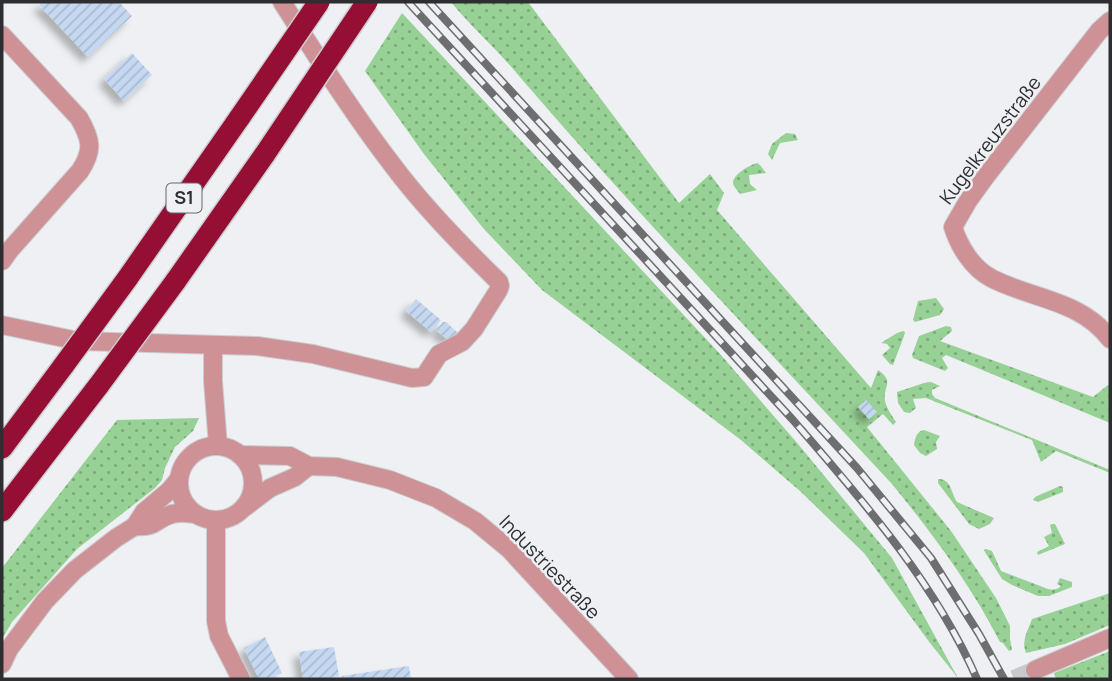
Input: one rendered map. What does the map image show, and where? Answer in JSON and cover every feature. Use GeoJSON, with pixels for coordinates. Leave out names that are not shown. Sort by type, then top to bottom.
{"type":"FeatureCollection","features":[{"type":"Feature","properties":{"kind":"highway","name":"S1"},"geometry":{"type":"LineString","coordinates":[[2,448],[127,279],[319,2]]}},
{"type":"Feature","properties":{"kind":"highway","name":"S1"},"geometry":{"type":"LineString","coordinates":[[2,511],[175,282],[367,2]]}},
{"type":"Feature","properties":{"kind":"street"},"geometry":{"type":"LineString","coordinates":[[2,325],[78,341],[257,346],[313,354],[412,379],[424,377],[439,354],[462,342],[474,329],[494,298],[500,286],[499,282],[464,247],[396,169],[344,99],[282,2]]}},
{"type":"Feature","properties":{"kind":"street","name":"Kugelkreuzstraße"},"geometry":{"type":"LineString","coordinates":[[1110,21],[1099,31],[993,167],[953,227],[957,240],[971,261],[989,277],[1084,314],[1110,339]]}},
{"type":"Feature","properties":{"kind":"street"},"geometry":{"type":"LineString","coordinates":[[2,35],[79,118],[90,143],[80,171],[2,261]]}},
{"type":"Feature","properties":{"kind":"street"},"geometry":{"type":"LineString","coordinates":[[213,345],[218,446]]}},
{"type":"Feature","properties":{"kind":"street"},"geometry":{"type":"LineString","coordinates":[[245,507],[251,497],[253,475],[240,455],[218,446],[209,446],[192,454],[181,470],[181,498],[195,514],[216,521],[237,514],[270,488],[295,477],[310,466]]}},
{"type":"Feature","properties":{"kind":"street","name":"Industriestraße"},"geometry":{"type":"LineString","coordinates":[[240,455],[290,456],[310,466],[337,467],[390,480],[436,498],[475,521],[509,550],[629,679]]}},
{"type":"Feature","properties":{"kind":"street"},"geometry":{"type":"LineString","coordinates":[[2,664],[9,649],[53,593],[75,570],[135,526],[144,512],[179,479]]}},
{"type":"Feature","properties":{"kind":"street"},"geometry":{"type":"LineString","coordinates":[[135,526],[148,527],[170,515],[195,514]]}},
{"type":"Feature","properties":{"kind":"street"},"geometry":{"type":"LineString","coordinates":[[216,521],[216,621],[219,636],[242,679]]}},
{"type":"Feature","properties":{"kind":"street"},"geometry":{"type":"LineString","coordinates":[[1035,670],[1110,638]]}},
{"type":"Feature","properties":{"kind":"green space"},"geometry":{"type":"Polygon","coordinates":[[[451,2],[528,2],[679,203],[710,174],[724,193],[717,210],[871,388],[878,370],[886,378],[885,401],[896,422],[893,425],[883,414],[867,427],[951,531],[996,598],[1010,626],[1012,650],[1009,651],[1000,642],[977,600],[950,560],[892,484],[657,231],[451,2]]]}},
{"type":"Feature","properties":{"kind":"green space"},"geometry":{"type":"Polygon","coordinates":[[[402,13],[721,355],[798,444],[892,558],[958,678],[864,553],[800,491],[741,440],[542,290],[483,228],[424,154],[365,71],[402,13]]]}},
{"type":"Feature","properties":{"kind":"green space"},"geometry":{"type":"Polygon","coordinates":[[[786,133],[795,134],[798,140],[780,143],[772,160],[768,154],[772,144],[786,133]]]}},
{"type":"Feature","properties":{"kind":"green space"},"geometry":{"type":"Polygon","coordinates":[[[757,163],[766,173],[749,175],[750,184],[757,190],[740,194],[733,184],[736,176],[757,163]]]}},
{"type":"Feature","properties":{"kind":"green space"},"geometry":{"type":"Polygon","coordinates":[[[936,298],[944,309],[940,315],[915,322],[913,320],[918,301],[936,298]]]}},
{"type":"Feature","properties":{"kind":"green space"},"geometry":{"type":"Polygon","coordinates":[[[946,326],[951,327],[952,331],[940,341],[1093,397],[1110,386],[1110,423],[946,355],[942,358],[948,368],[945,371],[913,358],[919,336],[946,326]]]}},
{"type":"Feature","properties":{"kind":"green space"},"geometry":{"type":"Polygon","coordinates":[[[903,331],[904,336],[893,365],[890,364],[882,355],[890,348],[881,343],[903,331]]]}},
{"type":"Feature","properties":{"kind":"green space"},"geometry":{"type":"Polygon","coordinates":[[[931,382],[940,386],[932,390],[935,398],[1110,470],[1110,473],[1056,451],[1041,462],[1032,440],[926,398],[913,399],[916,408],[910,413],[904,412],[898,403],[897,392],[931,382]]]}},
{"type":"Feature","properties":{"kind":"green space"},"geometry":{"type":"Polygon","coordinates":[[[199,418],[193,431],[175,447],[162,480],[155,488],[77,549],[12,622],[2,639],[2,568],[117,420],[199,418]]]}},
{"type":"Feature","properties":{"kind":"green space"},"geometry":{"type":"Polygon","coordinates":[[[924,430],[940,436],[936,442],[937,449],[926,456],[914,445],[918,433],[924,430]]]}},
{"type":"Feature","properties":{"kind":"green space"},"geometry":{"type":"Polygon","coordinates":[[[938,479],[948,483],[957,502],[994,518],[990,524],[979,529],[969,524],[938,483],[938,479]]]}},
{"type":"Feature","properties":{"kind":"green space"},"geometry":{"type":"Polygon","coordinates":[[[1063,487],[1063,492],[1038,502],[1033,500],[1035,497],[1063,487]]]}},
{"type":"Feature","properties":{"kind":"green space"},"geometry":{"type":"Polygon","coordinates":[[[1052,524],[1055,524],[1065,544],[1038,555],[1037,552],[1049,546],[1044,537],[1052,533],[1052,524]]]}},
{"type":"Feature","properties":{"kind":"green space"},"geometry":{"type":"Polygon","coordinates":[[[986,549],[992,551],[1001,571],[1048,589],[1061,586],[1057,584],[1060,578],[1072,582],[1072,587],[1049,596],[1038,596],[1012,585],[1002,579],[985,552],[986,549]]]}},
{"type":"Feature","properties":{"kind":"green space"},"geometry":{"type":"Polygon","coordinates":[[[1110,593],[1110,625],[1065,644],[1026,653],[1025,640],[1032,619],[1110,593]]]}},
{"type":"Feature","properties":{"kind":"green space"},"geometry":{"type":"Polygon","coordinates":[[[1110,651],[1110,679],[1056,679],[1054,673],[1110,651]]]}},
{"type":"Feature","properties":{"kind":"building"},"geometry":{"type":"Polygon","coordinates":[[[43,2],[119,2],[132,16],[88,57],[39,5],[43,2]]]}},
{"type":"Feature","properties":{"kind":"building"},"geometry":{"type":"Polygon","coordinates":[[[132,53],[152,75],[124,101],[104,79],[132,53]]]}},
{"type":"Feature","properties":{"kind":"building"},"geometry":{"type":"Polygon","coordinates":[[[416,299],[441,320],[431,332],[406,311],[416,299]]]}},
{"type":"Feature","properties":{"kind":"building"},"geometry":{"type":"Polygon","coordinates":[[[443,322],[457,332],[451,342],[436,330],[443,322]]]}},
{"type":"Feature","properties":{"kind":"building"},"geometry":{"type":"Polygon","coordinates":[[[866,400],[877,412],[869,419],[858,407],[866,400]]]}},
{"type":"Feature","properties":{"kind":"building"},"geometry":{"type":"Polygon","coordinates":[[[265,637],[282,673],[269,679],[259,679],[244,648],[265,637]]]}},
{"type":"Feature","properties":{"kind":"building"},"geometry":{"type":"Polygon","coordinates":[[[334,647],[339,676],[303,679],[299,652],[334,647]]]}},
{"type":"Feature","properties":{"kind":"building"},"geometry":{"type":"Polygon","coordinates":[[[409,666],[411,679],[342,679],[342,676],[409,666]]]}},
{"type":"Feature","properties":{"kind":"tunnel"},"geometry":{"type":"LineString","coordinates":[[1014,679],[1035,670]]}},
{"type":"Feature","properties":{"kind":"railway"},"geometry":{"type":"LineString","coordinates":[[408,2],[793,420],[845,480],[895,543],[940,608],[977,679]]}},
{"type":"Feature","properties":{"kind":"railway"},"geometry":{"type":"LineString","coordinates":[[429,2],[857,468],[931,558],[1004,679]]}}]}
